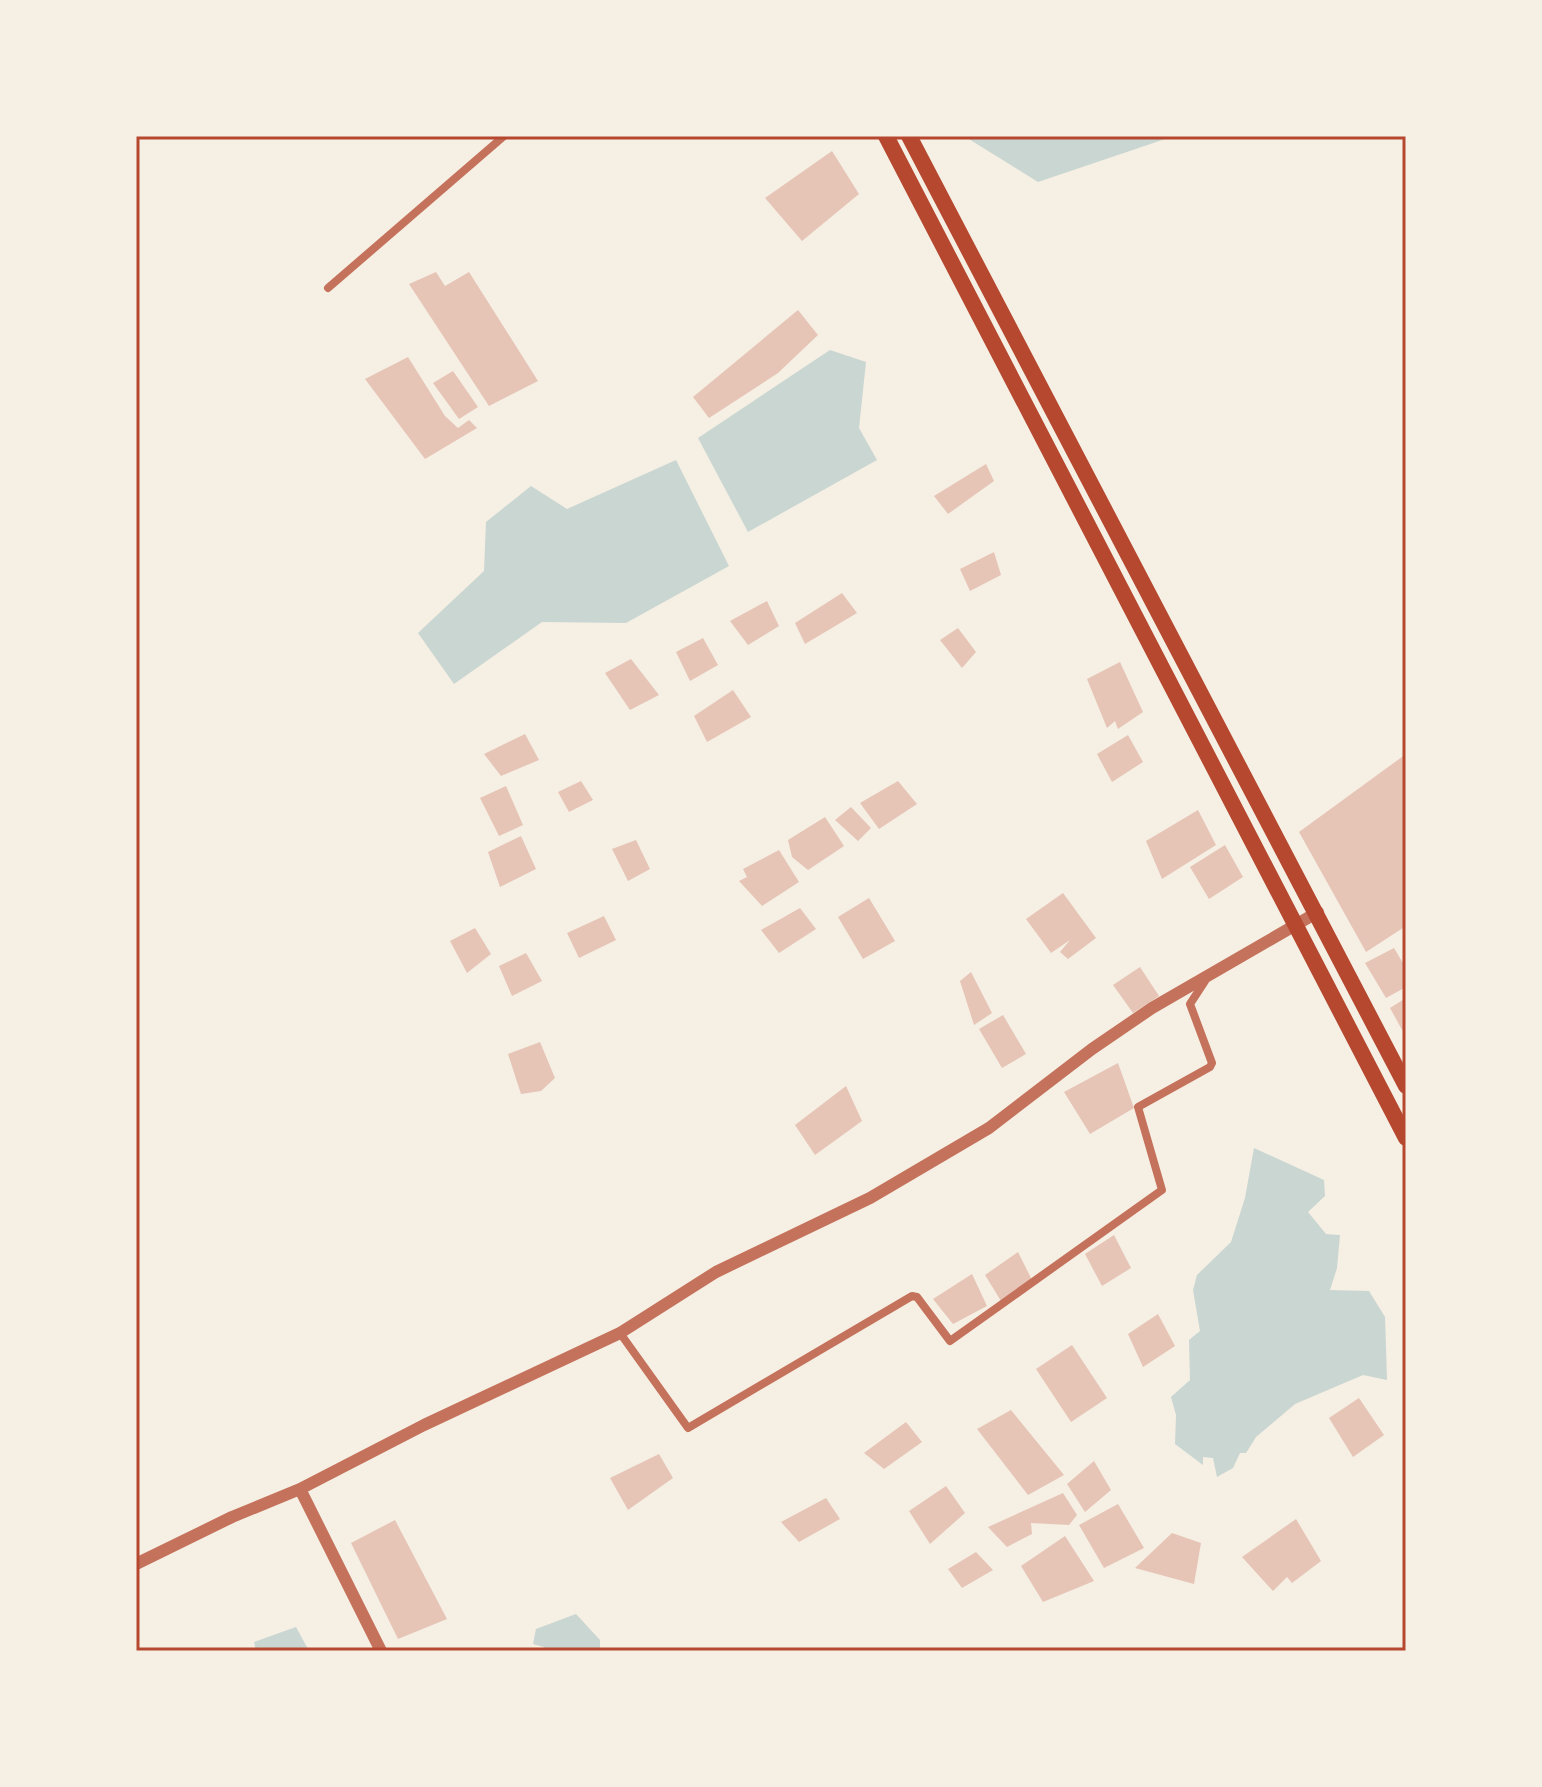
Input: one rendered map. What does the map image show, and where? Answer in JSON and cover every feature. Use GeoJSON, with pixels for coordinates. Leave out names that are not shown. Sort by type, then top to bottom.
{"type":"FeatureCollection","features":[{"type":"Feature","properties":{"kind":"main road"},"geometry":{"type":"LineString","coordinates":[[886,136],[1406,1138]]}},
{"type":"Feature","properties":{"kind":"main road"},"geometry":{"type":"LineString","coordinates":[[909,136],[1318,912],[1406,1086]]}},
{"type":"Feature","properties":{"kind":"street"},"geometry":{"type":"LineString","coordinates":[[328,288],[504,136]]}},
{"type":"Feature","properties":{"kind":"street"},"geometry":{"type":"LineString","coordinates":[[136,1564],[232,1517],[300,1489],[424,1425],[620,1333],[716,1272],[870,1198],[989,1128],[1120,1029],[1318,912]]}},
{"type":"Feature","properties":{"kind":"street"},"geometry":{"type":"LineString","coordinates":[[620,1333],[688,1428],[912,1296],[917,1297],[950,1341],[1162,1190],[1138,1107],[1212,1063],[1190,1004],[1210,974]]}},
{"type":"Feature","properties":{"kind":"street"},"geometry":{"type":"LineString","coordinates":[[300,1489],[381,1651]]}},
{"type":"Feature","properties":{"kind":"shaded area"},"geometry":{"type":"Polygon","coordinates":[[[964,136],[1174,136],[1038,182],[964,136]]]}},
{"type":"Feature","properties":{"kind":"shaded area"},"geometry":{"type":"Polygon","coordinates":[[[830,350],[866,362],[859,428],[877,460],[748,532],[698,438],[830,350]]]}},
{"type":"Feature","properties":{"kind":"shaded area"},"geometry":{"type":"Polygon","coordinates":[[[676,460],[729,566],[626,623],[542,622],[454,684],[418,633],[484,571],[486,522],[531,486],[567,509],[676,460]]]}},
{"type":"Feature","properties":{"kind":"shaded area"},"geometry":{"type":"Polygon","coordinates":[[[1254,1148],[1324,1180],[1325,1196],[1308,1212],[1326,1234],[1340,1235],[1337,1268],[1330,1290],[1369,1291],[1385,1317],[1387,1380],[1363,1375],[1295,1404],[1256,1437],[1246,1453],[1240,1453],[1233,1468],[1217,1477],[1213,1458],[1203,1457],[1203,1465],[1175,1444],[1176,1415],[1171,1397],[1190,1380],[1189,1340],[1200,1331],[1193,1290],[1197,1275],[1231,1242],[1245,1198],[1254,1148]]]}},
{"type":"Feature","properties":{"kind":"shaded area"},"geometry":{"type":"Polygon","coordinates":[[[576,1614],[600,1640],[600,1651],[542,1651],[544,1647],[533,1644],[536,1629],[576,1614]]]}},
{"type":"Feature","properties":{"kind":"shaded area"},"geometry":{"type":"Polygon","coordinates":[[[296,1627],[309,1651],[256,1651],[254,1642],[296,1627]]]}},
{"type":"Feature","properties":{"kind":"building"},"geometry":{"type":"Polygon","coordinates":[[[832,151],[859,194],[802,241],[765,198],[832,151]]]}},
{"type":"Feature","properties":{"kind":"building"},"geometry":{"type":"Polygon","coordinates":[[[436,272],[445,286],[469,272],[538,381],[489,406],[409,284],[436,272]]]}},
{"type":"Feature","properties":{"kind":"building"},"geometry":{"type":"Polygon","coordinates":[[[798,310],[818,335],[778,373],[709,418],[693,397],[798,310]]]}},
{"type":"Feature","properties":{"kind":"building"},"geometry":{"type":"Polygon","coordinates":[[[408,357],[445,416],[458,428],[469,420],[477,428],[425,459],[365,379],[408,357]]]}},
{"type":"Feature","properties":{"kind":"building"},"geometry":{"type":"Polygon","coordinates":[[[453,371],[478,407],[459,419],[433,383],[453,371]]]}},
{"type":"Feature","properties":{"kind":"building"},"geometry":{"type":"Polygon","coordinates":[[[986,464],[994,481],[948,514],[934,496],[986,464]]]}},
{"type":"Feature","properties":{"kind":"building"},"geometry":{"type":"Polygon","coordinates":[[[994,552],[1001,575],[970,591],[960,569],[994,552]]]}},
{"type":"Feature","properties":{"kind":"building"},"geometry":{"type":"Polygon","coordinates":[[[842,593],[857,613],[805,644],[795,623],[842,593]]]}},
{"type":"Feature","properties":{"kind":"building"},"geometry":{"type":"Polygon","coordinates":[[[767,601],[779,626],[748,645],[730,621],[767,601]]]}},
{"type":"Feature","properties":{"kind":"building"},"geometry":{"type":"Polygon","coordinates":[[[958,628],[976,652],[962,668],[940,640],[958,628]]]}},
{"type":"Feature","properties":{"kind":"building"},"geometry":{"type":"Polygon","coordinates":[[[703,638],[718,665],[690,681],[676,652],[703,638]]]}},
{"type":"Feature","properties":{"kind":"building"},"geometry":{"type":"Polygon","coordinates":[[[631,659],[659,695],[630,710],[605,673],[631,659]]]}},
{"type":"Feature","properties":{"kind":"building"},"geometry":{"type":"Polygon","coordinates":[[[1120,662],[1143,712],[1118,729],[1115,721],[1107,728],[1087,679],[1120,662]]]}},
{"type":"Feature","properties":{"kind":"building"},"geometry":{"type":"Polygon","coordinates":[[[733,690],[751,717],[707,742],[694,716],[733,690]]]}},
{"type":"Feature","properties":{"kind":"building"},"geometry":{"type":"Polygon","coordinates":[[[525,734],[539,760],[501,776],[484,754],[525,734]]]}},
{"type":"Feature","properties":{"kind":"building"},"geometry":{"type":"Polygon","coordinates":[[[1128,735],[1143,762],[1112,782],[1097,754],[1128,735]]]}},
{"type":"Feature","properties":{"kind":"building"},"geometry":{"type":"Polygon","coordinates":[[[1406,754],[1406,926],[1366,952],[1299,832],[1406,754]]]}},
{"type":"Feature","properties":{"kind":"building"},"geometry":{"type":"Polygon","coordinates":[[[581,781],[593,800],[569,812],[558,792],[581,781]]]}},
{"type":"Feature","properties":{"kind":"building"},"geometry":{"type":"Polygon","coordinates":[[[898,781],[917,804],[879,829],[860,803],[898,781]]]}},
{"type":"Feature","properties":{"kind":"building"},"geometry":{"type":"Polygon","coordinates":[[[506,786],[523,825],[499,836],[480,798],[506,786]]]}},
{"type":"Feature","properties":{"kind":"building"},"geometry":{"type":"Polygon","coordinates":[[[851,807],[871,828],[858,841],[835,820],[851,807]]]}},
{"type":"Feature","properties":{"kind":"building"},"geometry":{"type":"Polygon","coordinates":[[[1198,810],[1216,845],[1162,879],[1146,841],[1198,810]]]}},
{"type":"Feature","properties":{"kind":"building"},"geometry":{"type":"Polygon","coordinates":[[[825,817],[844,846],[808,870],[792,857],[788,840],[825,817]]]}},
{"type":"Feature","properties":{"kind":"building"},"geometry":{"type":"Polygon","coordinates":[[[521,836],[536,869],[500,887],[488,852],[521,836]]]}},
{"type":"Feature","properties":{"kind":"building"},"geometry":{"type":"Polygon","coordinates":[[[636,840],[650,869],[628,881],[612,849],[636,840]]]}},
{"type":"Feature","properties":{"kind":"building"},"geometry":{"type":"Polygon","coordinates":[[[1225,845],[1243,877],[1209,899],[1190,867],[1225,845]]]}},
{"type":"Feature","properties":{"kind":"building"},"geometry":{"type":"Polygon","coordinates":[[[779,850],[799,882],[762,906],[739,881],[747,877],[743,869],[779,850]]]}},
{"type":"Feature","properties":{"kind":"building"},"geometry":{"type":"Polygon","coordinates":[[[1063,893],[1096,938],[1068,959],[1060,952],[1070,940],[1051,953],[1026,919],[1063,893]]]}},
{"type":"Feature","properties":{"kind":"building"},"geometry":{"type":"Polygon","coordinates":[[[869,898],[895,941],[863,959],[838,917],[869,898]]]}},
{"type":"Feature","properties":{"kind":"building"},"geometry":{"type":"Polygon","coordinates":[[[800,908],[816,929],[779,953],[761,930],[800,908]]]}},
{"type":"Feature","properties":{"kind":"building"},"geometry":{"type":"Polygon","coordinates":[[[604,916],[616,940],[579,958],[567,933],[604,916]]]}},
{"type":"Feature","properties":{"kind":"building"},"geometry":{"type":"Polygon","coordinates":[[[475,928],[491,954],[467,973],[450,941],[475,928]]]}},
{"type":"Feature","properties":{"kind":"building"},"geometry":{"type":"Polygon","coordinates":[[[1394,948],[1406,968],[1406,987],[1386,998],[1365,963],[1394,948]]]}},
{"type":"Feature","properties":{"kind":"building"},"geometry":{"type":"Polygon","coordinates":[[[526,953],[542,981],[512,996],[499,966],[526,953]]]}},
{"type":"Feature","properties":{"kind":"building"},"geometry":{"type":"Polygon","coordinates":[[[1140,967],[1159,996],[1133,1013],[1113,985],[1140,967]]]}},
{"type":"Feature","properties":{"kind":"building"},"geometry":{"type":"Polygon","coordinates":[[[971,972],[992,1013],[974,1025],[960,981],[971,972]]]}},
{"type":"Feature","properties":{"kind":"building"},"geometry":{"type":"Polygon","coordinates":[[[1406,998],[1406,1037],[1390,1008],[1406,998]]]}},
{"type":"Feature","properties":{"kind":"building"},"geometry":{"type":"Polygon","coordinates":[[[1003,1015],[1026,1054],[1002,1068],[979,1029],[1003,1015]]]}},
{"type":"Feature","properties":{"kind":"building"},"geometry":{"type":"Polygon","coordinates":[[[540,1042],[555,1078],[541,1091],[521,1094],[508,1054],[540,1042]]]}},
{"type":"Feature","properties":{"kind":"building"},"geometry":{"type":"Polygon","coordinates":[[[1118,1063],[1134,1108],[1090,1134],[1064,1092],[1118,1063]]]}},
{"type":"Feature","properties":{"kind":"building"},"geometry":{"type":"Polygon","coordinates":[[[846,1086],[862,1121],[815,1155],[795,1125],[846,1086]]]}},
{"type":"Feature","properties":{"kind":"building"},"geometry":{"type":"Polygon","coordinates":[[[1114,1235],[1131,1268],[1102,1286],[1085,1254],[1114,1235]]]}},
{"type":"Feature","properties":{"kind":"building"},"geometry":{"type":"Polygon","coordinates":[[[1018,1252],[1032,1280],[1001,1301],[985,1275],[1018,1252]]]}},
{"type":"Feature","properties":{"kind":"building"},"geometry":{"type":"Polygon","coordinates":[[[972,1274],[987,1306],[953,1324],[933,1299],[972,1274]]]}},
{"type":"Feature","properties":{"kind":"building"},"geometry":{"type":"Polygon","coordinates":[[[1158,1314],[1175,1346],[1143,1367],[1128,1334],[1158,1314]]]}},
{"type":"Feature","properties":{"kind":"building"},"geometry":{"type":"Polygon","coordinates":[[[1072,1345],[1107,1398],[1071,1422],[1036,1369],[1072,1345]]]}},
{"type":"Feature","properties":{"kind":"building"},"geometry":{"type":"Polygon","coordinates":[[[1359,1398],[1384,1435],[1353,1457],[1329,1418],[1359,1398]]]}},
{"type":"Feature","properties":{"kind":"building"},"geometry":{"type":"Polygon","coordinates":[[[1011,1410],[1064,1475],[1028,1495],[977,1429],[1011,1410]]]}},
{"type":"Feature","properties":{"kind":"building"},"geometry":{"type":"Polygon","coordinates":[[[906,1422],[922,1442],[884,1469],[864,1453],[906,1422]]]}},
{"type":"Feature","properties":{"kind":"building"},"geometry":{"type":"Polygon","coordinates":[[[659,1454],[673,1478],[628,1510],[610,1478],[659,1454]]]}},
{"type":"Feature","properties":{"kind":"building"},"geometry":{"type":"Polygon","coordinates":[[[1094,1461],[1111,1490],[1085,1512],[1067,1484],[1094,1461]]]}},
{"type":"Feature","properties":{"kind":"building"},"geometry":{"type":"Polygon","coordinates":[[[946,1486],[965,1513],[930,1544],[909,1511],[946,1486]]]}},
{"type":"Feature","properties":{"kind":"building"},"geometry":{"type":"Polygon","coordinates":[[[1063,1493],[1077,1515],[1069,1525],[1031,1523],[1032,1534],[1007,1547],[988,1527],[1063,1493]]]}},
{"type":"Feature","properties":{"kind":"building"},"geometry":{"type":"Polygon","coordinates":[[[826,1498],[840,1519],[799,1542],[781,1522],[826,1498]]]}},
{"type":"Feature","properties":{"kind":"building"},"geometry":{"type":"Polygon","coordinates":[[[1118,1504],[1144,1548],[1104,1568],[1079,1525],[1118,1504]]]}},
{"type":"Feature","properties":{"kind":"building"},"geometry":{"type":"Polygon","coordinates":[[[1296,1519],[1321,1561],[1292,1583],[1287,1577],[1273,1591],[1242,1557],[1296,1519]]]}},
{"type":"Feature","properties":{"kind":"building"},"geometry":{"type":"Polygon","coordinates":[[[395,1520],[447,1619],[398,1639],[351,1543],[395,1520]]]}},
{"type":"Feature","properties":{"kind":"building"},"geometry":{"type":"Polygon","coordinates":[[[1172,1533],[1201,1543],[1194,1584],[1135,1568],[1172,1533]]]}},
{"type":"Feature","properties":{"kind":"building"},"geometry":{"type":"Polygon","coordinates":[[[1065,1536],[1094,1581],[1043,1602],[1021,1566],[1065,1536]]]}},
{"type":"Feature","properties":{"kind":"building"},"geometry":{"type":"Polygon","coordinates":[[[976,1552],[993,1570],[962,1588],[948,1569],[976,1552]]]}}]}
